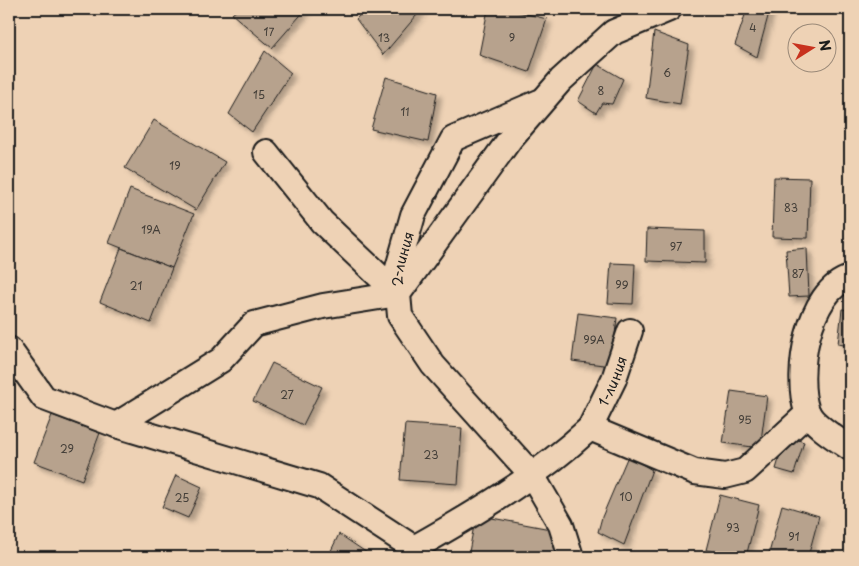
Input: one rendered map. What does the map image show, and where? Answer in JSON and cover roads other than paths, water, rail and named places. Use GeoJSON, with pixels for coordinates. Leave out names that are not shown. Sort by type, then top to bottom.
{"type":"FeatureCollection","features":[{"type":"Feature","properties":{"kind":"street"},"geometry":{"type":"LineString","coordinates":[[571,557],[561,525],[532,475],[520,458],[433,365],[400,316],[398,294],[510,139],[560,80],[633,16],[669,9]]}},
{"type":"Feature","properties":{"kind":"street","name":"2-линия"},"geometry":{"type":"LineString","coordinates":[[398,294],[396,275],[412,215],[453,139],[544,100]]}},
{"type":"Feature","properties":{"kind":"street","name":"2-линия"},"geometry":{"type":"LineString","coordinates":[[266,152],[322,222],[398,294]]}},
{"type":"Feature","properties":{"kind":"street"},"geometry":{"type":"LineString","coordinates":[[850,278],[826,294],[810,324],[804,362],[802,392],[808,413],[824,430],[850,448]]}},
{"type":"Feature","properties":{"kind":"street"},"geometry":{"type":"LineString","coordinates":[[116,425],[222,360],[254,324],[323,306],[398,294]]}},
{"type":"Feature","properties":{"kind":"street","name":"1-линия"},"geometry":{"type":"LineString","coordinates":[[590,428],[614,379],[630,330]]}},
{"type":"Feature","properties":{"kind":"street"},"geometry":{"type":"LineString","coordinates":[[9,350],[44,398],[116,425],[319,486],[413,553],[493,503],[532,475],[590,428],[695,472],[725,476],[745,471],[808,413]]}}]}
